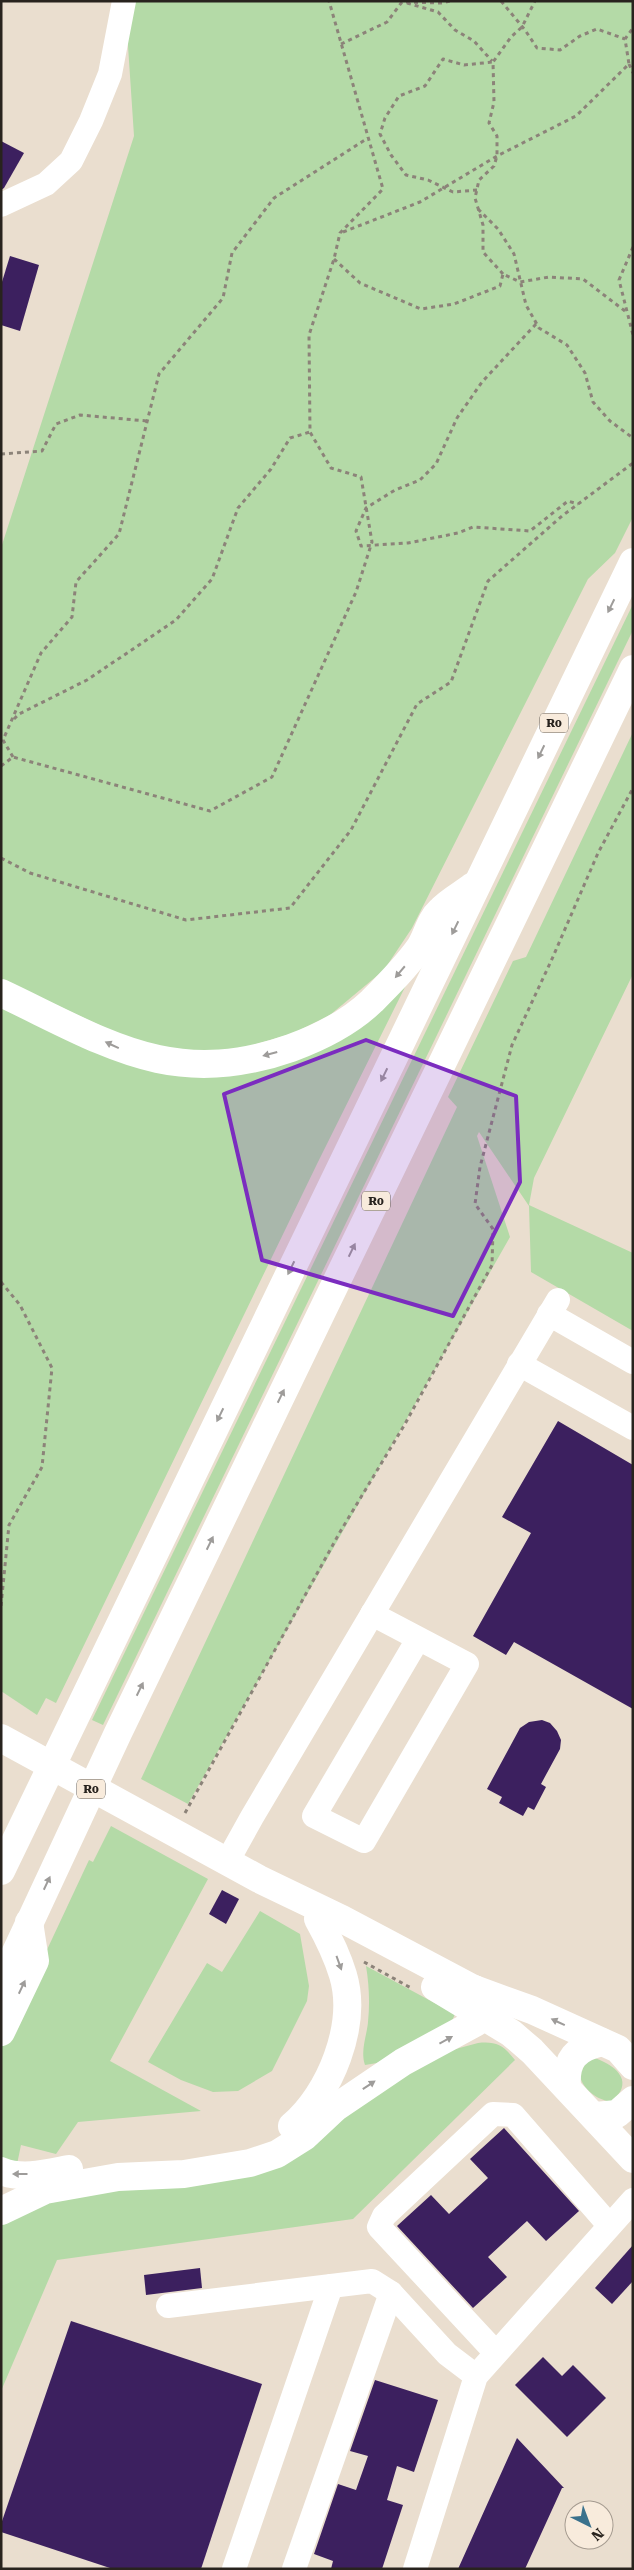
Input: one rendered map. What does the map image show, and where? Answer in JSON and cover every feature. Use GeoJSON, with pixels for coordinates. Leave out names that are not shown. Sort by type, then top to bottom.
{"type":"FeatureCollection","features":[{"type":"Feature","properties":{"kind":"main road","name":"R0"},"geometry":{"type":"LineString","coordinates":[[1,1871],[76,1712],[633,562]]}},
{"type":"Feature","properties":{"kind":"main road","name":"R0"},"geometry":{"type":"LineString","coordinates":[[1,1984],[64,1845],[633,669]]}},
{"type":"Feature","properties":{"kind":"main road"},"geometry":{"type":"LineString","coordinates":[[1,993],[119,1048],[142,1056],[164,1061],[199,1064],[252,1059],[316,1039],[354,1016],[397,976],[420,946],[438,912],[476,885]]}},
{"type":"Feature","properties":{"kind":"main road"},"geometry":{"type":"LineString","coordinates":[[1,1738],[259,1879],[342,1919],[474,1989],[532,2010],[618,2049],[633,2066]]}},
{"type":"Feature","properties":{"kind":"main road"},"geometry":{"type":"LineString","coordinates":[[259,1879],[363,1950],[428,1983],[511,2033],[595,2116],[633,2160]]}},
{"type":"Feature","properties":{"kind":"main road"},"geometry":{"type":"LineString","coordinates":[[1,2172],[9,2174],[41,2174],[89,2166],[222,2154],[243,2150],[283,2133],[310,2110],[318,2097],[333,2071],[343,2035],[346,1992],[344,1976],[333,1947],[318,1919]]}},
{"type":"Feature","properties":{"kind":"main road"},"geometry":{"type":"LineString","coordinates":[[1,2032],[35,1961],[29,1922]]}},
{"type":"Feature","properties":{"kind":"main road"},"geometry":{"type":"LineString","coordinates":[[474,1989],[483,2006],[483,2017]]}},
{"type":"Feature","properties":{"kind":"main road"},"geometry":{"type":"LineString","coordinates":[[1,2212],[46,2190],[69,2185],[118,2177],[184,2174],[250,2164],[277,2154],[304,2136],[336,2108],[403,2062],[472,2026],[483,2017]]}},
{"type":"Feature","properties":{"kind":"main road"},"geometry":{"type":"LineString","coordinates":[[567,2087],[568,2070],[575,2054],[583,2047],[602,2042]]}},
{"type":"Feature","properties":{"kind":"main road"},"geometry":{"type":"LineString","coordinates":[[595,2116],[617,2114],[633,2100]]}},
{"type":"Feature","properties":{"kind":"street"},"geometry":{"type":"LineString","coordinates":[[1,204],[40,188],[64,170],[71,161],[91,121],[110,74],[124,1]]}},
{"type":"Feature","properties":{"kind":"street"},"geometry":{"type":"LineString","coordinates":[[227,1862],[553,1307],[633,1362]]}},
{"type":"Feature","properties":{"kind":"street"},"geometry":{"type":"LineString","coordinates":[[520,1364],[633,1428]]}},
{"type":"Feature","properties":{"kind":"street"},"geometry":{"type":"LineString","coordinates":[[372,1614],[467,1664],[364,1842],[314,1816],[418,1639]]}},
{"type":"Feature","properties":{"kind":"street"},"geometry":{"type":"LineString","coordinates":[[496,2353],[379,2227],[384,2216],[493,2114],[513,2115],[609,2225]]}},
{"type":"Feature","properties":{"kind":"street"},"geometry":{"type":"LineString","coordinates":[[415,2569],[476,2376],[633,2200]]}},
{"type":"Feature","properties":{"kind":"street"},"geometry":{"type":"LineString","coordinates":[[168,2306],[372,2281],[391,2293],[447,2354],[476,2376]]}},
{"type":"Feature","properties":{"kind":"street"},"geometry":{"type":"LineString","coordinates":[[234,2569],[331,2286]]}},
{"type":"Feature","properties":{"kind":"street"},"geometry":{"type":"LineString","coordinates":[[294,2569],[391,2293]]}},
{"type":"Feature","properties":{"kind":"path"},"geometry":{"type":"LineString","coordinates":[[329,1],[383,190],[340,233],[334,259],[309,336],[310,432],[331,468],[361,477],[371,546],[356,592],[272,777],[210,811],[13,757],[3,740],[41,653],[72,617],[76,582],[119,534],[159,374],[222,298],[232,253],[274,198],[368,138]]}},
{"type":"Feature","properties":{"kind":"path"},"geometry":{"type":"LineString","coordinates":[[341,44],[387,22],[402,1]]}},
{"type":"Feature","properties":{"kind":"path"},"geometry":{"type":"LineString","coordinates":[[402,1],[442,3],[450,1]]}},
{"type":"Feature","properties":{"kind":"path"},"geometry":{"type":"LineString","coordinates":[[402,1],[438,12],[455,30],[474,41],[493,62]]}},
{"type":"Feature","properties":{"kind":"path"},"geometry":{"type":"LineString","coordinates":[[501,1],[537,48],[560,50],[580,36],[597,29],[625,39]]}},
{"type":"Feature","properties":{"kind":"path"},"geometry":{"type":"LineString","coordinates":[[535,1],[522,27],[511,37],[493,62],[494,102],[489,123],[497,136],[497,156],[494,166],[479,180],[475,198],[483,225],[483,252],[504,274],[520,282],[549,277],[583,279],[626,311]]}},
{"type":"Feature","properties":{"kind":"path"},"geometry":{"type":"LineString","coordinates":[[633,28],[625,39],[629,64],[633,73]]}},
{"type":"Feature","properties":{"kind":"path"},"geometry":{"type":"LineString","coordinates":[[477,190],[453,192],[428,180],[406,175],[391,155],[380,134],[385,118],[399,96],[425,86],[443,59],[464,65],[493,62]]}},
{"type":"Feature","properties":{"kind":"path"},"geometry":{"type":"LineString","coordinates":[[340,233],[420,202],[497,156],[576,116],[629,64]]}},
{"type":"Feature","properties":{"kind":"path"},"geometry":{"type":"LineString","coordinates":[[477,208],[498,229],[514,254],[526,304],[536,324],[539,328],[567,345],[585,373],[593,402],[610,421],[633,438]]}},
{"type":"Feature","properties":{"kind":"path"},"geometry":{"type":"LineString","coordinates":[[633,246],[619,280],[633,335]]}},
{"type":"Feature","properties":{"kind":"path"},"geometry":{"type":"LineString","coordinates":[[334,259],[360,282],[421,309],[454,304],[500,286],[504,274]]}},
{"type":"Feature","properties":{"kind":"path"},"geometry":{"type":"LineString","coordinates":[[536,324],[482,382],[457,418],[436,464],[420,480],[395,490],[366,508],[356,531],[361,546],[424,540],[458,533],[473,527],[530,531],[568,501],[578,504]]}},
{"type":"Feature","properties":{"kind":"path"},"geometry":{"type":"LineString","coordinates":[[1,454],[42,451],[56,424],[80,415],[147,421]]}},
{"type":"Feature","properties":{"kind":"path"},"geometry":{"type":"LineString","coordinates":[[11,722],[19,714],[87,680],[176,620],[212,579],[238,508],[271,469],[290,438],[310,432]]}},
{"type":"Feature","properties":{"kind":"path"},"geometry":{"type":"LineString","coordinates":[[1,858],[30,873],[186,920],[290,908],[350,830],[417,704],[451,682],[488,581],[578,504],[633,463]]}},
{"type":"Feature","properties":{"kind":"path"},"geometry":{"type":"LineString","coordinates":[[1,766],[13,757]]}},
{"type":"Feature","properties":{"kind":"path"},"geometry":{"type":"LineString","coordinates":[[184,1813],[340,1532],[405,1424],[492,1265],[492,1229],[476,1204],[480,1166],[512,1045],[552,960],[598,853],[633,788]]}},
{"type":"Feature","properties":{"kind":"path"},"geometry":{"type":"LineString","coordinates":[[1,1282],[20,1305],[52,1368],[42,1468],[9,1525],[1,1606]]}},
{"type":"Feature","properties":{"kind":"highlighted area"},"geometry":{"type":"Polygon","coordinates":[[[366,1040],[516,1096],[520,1182],[453,1316],[262,1260],[224,1094],[366,1040]]]}},
{"type":"Feature","properties":{"kind":"green space"},"geometry":{"type":"Polygon","coordinates":[[[125,1],[633,1],[633,517],[615,553],[588,579],[412,928],[384,970],[330,1015],[294,1033],[236,1050],[185,1051],[131,1040],[1,979],[1,548],[134,136],[125,1]]]}},
{"type":"Feature","properties":{"kind":"green space"},"geometry":{"type":"Polygon","coordinates":[[[633,604],[633,630],[103,1725],[92,1720],[633,604]]]}},
{"type":"Feature","properties":{"kind":"green space"},"geometry":{"type":"Polygon","coordinates":[[[633,732],[633,974],[534,1178],[529,1205],[633,1253],[633,1331],[531,1272],[529,1206],[479,1132],[477,1136],[510,1237],[188,1804],[141,1779],[457,1107],[448,1097],[513,961],[526,957],[633,732]]]}},
{"type":"Feature","properties":{"kind":"green space"},"geometry":{"type":"Polygon","coordinates":[[[411,975],[317,1164],[56,1703],[46,1698],[37,1715],[1,1691],[1,1007],[220,1075],[411,975]]]}},
{"type":"Feature","properties":{"kind":"green space"},"geometry":{"type":"Polygon","coordinates":[[[111,1826],[208,1879],[110,2061],[201,2111],[78,2122],[56,2154],[21,2145],[16,2169],[1,2164],[1,2048],[89,1860],[93,1862],[111,1826]]]}},
{"type":"Feature","properties":{"kind":"green space"},"geometry":{"type":"Polygon","coordinates":[[[260,1911],[300,1934],[309,1986],[307,2001],[272,2071],[238,2091],[213,2092],[181,2080],[148,2062],[207,1963],[222,1972],[260,1911]]]}},
{"type":"Feature","properties":{"kind":"green space"},"geometry":{"type":"Polygon","coordinates":[[[366,1966],[455,2014],[452,2021],[377,2063],[365,2065],[363,2049],[368,2022],[369,2001],[366,1966]]]}},
{"type":"Feature","properties":{"kind":"green space"},"geometry":{"type":"Polygon","coordinates":[[[478,2043],[500,2045],[515,2060],[353,2219],[57,2260],[1,2391],[1,2222],[58,2197],[220,2179],[452,2050],[478,2043]]]}},
{"type":"Feature","properties":{"kind":"green space"},"geometry":{"type":"Polygon","coordinates":[[[595,2058],[611,2066],[621,2076],[622,2088],[611,2102],[592,2094],[581,2079],[579,2066],[595,2058]]]}},
{"type":"Feature","properties":{"kind":"building"},"geometry":{"type":"Polygon","coordinates":[[[1,141],[24,153],[1,190],[1,141]]]}},
{"type":"Feature","properties":{"kind":"building"},"geometry":{"type":"Polygon","coordinates":[[[10,256],[39,265],[20,331],[1,325],[1,285],[10,256]]]}},
{"type":"Feature","properties":{"kind":"building"},"geometry":{"type":"Polygon","coordinates":[[[558,1421],[633,1465],[633,1709],[514,1642],[506,1655],[473,1636],[531,1533],[502,1517],[558,1421]]]}},
{"type":"Feature","properties":{"kind":"building"},"geometry":{"type":"Polygon","coordinates":[[[542,1720],[550,1723],[557,1731],[561,1740],[560,1749],[541,1784],[546,1787],[534,1810],[528,1807],[523,1816],[499,1803],[502,1797],[487,1789],[520,1728],[529,1722],[542,1720]]]}},
{"type":"Feature","properties":{"kind":"building"},"geometry":{"type":"Polygon","coordinates":[[[222,1890],[239,1899],[226,1924],[209,1914],[222,1890]]]}},
{"type":"Feature","properties":{"kind":"building"},"geometry":{"type":"Polygon","coordinates":[[[504,2128],[579,2211],[546,2241],[527,2221],[488,2257],[507,2277],[473,2308],[397,2226],[431,2195],[449,2214],[488,2178],[470,2159],[504,2128]]]}},
{"type":"Feature","properties":{"kind":"building"},"geometry":{"type":"Polygon","coordinates":[[[633,2245],[633,2281],[612,2304],[595,2288],[633,2245]]]}},
{"type":"Feature","properties":{"kind":"building"},"geometry":{"type":"Polygon","coordinates":[[[200,2268],[202,2288],[146,2295],[144,2275],[200,2268]]]}},
{"type":"Feature","properties":{"kind":"building"},"geometry":{"type":"Polygon","coordinates":[[[71,2321],[262,2384],[201,2569],[113,2569],[1,2532],[1,2524],[71,2321]]]}},
{"type":"Feature","properties":{"kind":"building"},"geometry":{"type":"Polygon","coordinates":[[[543,2357],[562,2376],[573,2365],[606,2398],[567,2437],[515,2385],[543,2357]]]}},
{"type":"Feature","properties":{"kind":"building"},"geometry":{"type":"Polygon","coordinates":[[[375,2380],[438,2400],[414,2472],[397,2466],[387,2500],[403,2505],[382,2569],[331,2569],[333,2561],[314,2554],[338,2484],[356,2490],[368,2456],[350,2451],[375,2380]]]}},
{"type":"Feature","properties":{"kind":"building"},"geometry":{"type":"Polygon","coordinates":[[[517,2438],[564,2488],[562,2488],[525,2569],[458,2569],[517,2438]]]}}]}
